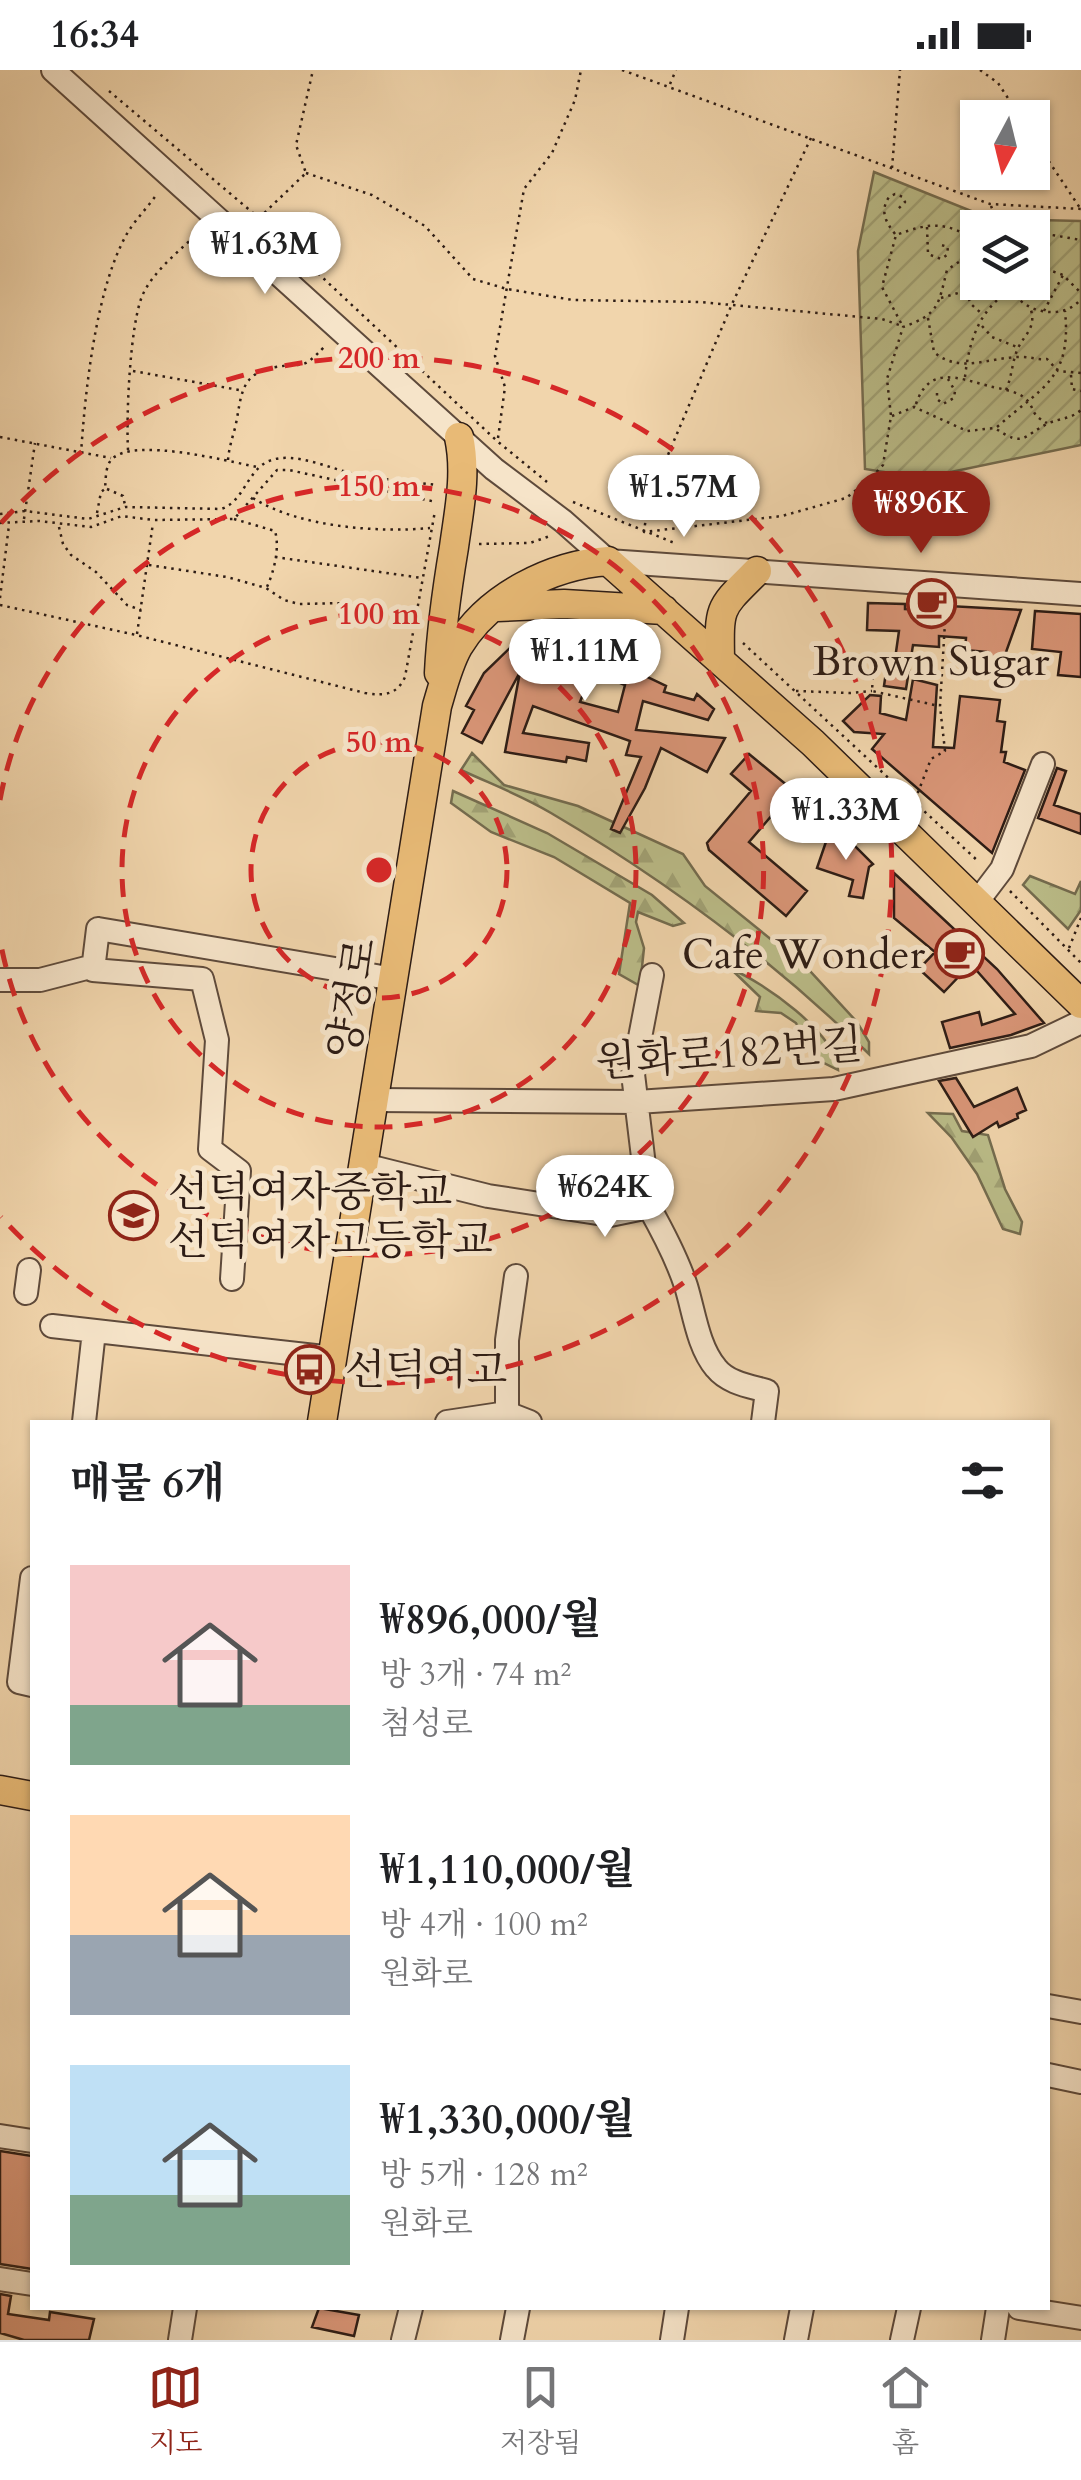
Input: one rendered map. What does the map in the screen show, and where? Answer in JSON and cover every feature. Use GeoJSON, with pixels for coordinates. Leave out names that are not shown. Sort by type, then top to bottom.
{"type":"FeatureCollection","features":[{"type":"Feature","properties":{"kind":"main road"},"geometry":{"type":"LineString","coordinates":[[437,706],[443,535],[462,502],[463,456],[459,437]]}},
{"type":"Feature","properties":{"kind":"main road"},"geometry":{"type":"LineString","coordinates":[[608,561],[813,742],[1081,1004]]}},
{"type":"Feature","properties":{"kind":"main road","name":"양정로"},"geometry":{"type":"LineString","coordinates":[[322,1420],[437,706],[446,675],[459,646],[479,620],[496,607],[537,579],[580,563],[608,561]]}},
{"type":"Feature","properties":{"kind":"main road"},"geometry":{"type":"LineString","coordinates":[[720,659],[722,606],[757,571]]}},
{"type":"Feature","properties":{"kind":"main road"},"geometry":{"type":"LineString","coordinates":[[496,607],[564,604],[664,610]]}},
{"type":"Feature","properties":{"kind":"main road"},"geometry":{"type":"LineString","coordinates":[[0,1790],[30,1796]]}},
{"type":"Feature","properties":{"kind":"street"},"geometry":{"type":"LineString","coordinates":[[54,70],[494,469],[608,561],[1081,594]]}},
{"type":"Feature","properties":{"kind":"street"},"geometry":{"type":"LineString","coordinates":[[72,70],[503,459],[510,479]]}},
{"type":"Feature","properties":{"kind":"street"},"geometry":{"type":"LineString","coordinates":[[980,906],[1007,878],[1002,869],[1043,764]]}},
{"type":"Feature","properties":{"kind":"street"},"geometry":{"type":"LineString","coordinates":[[232,1280],[239,1171],[210,1149],[217,1040],[202,979],[93,970],[98,928],[394,979]]}},
{"type":"Feature","properties":{"kind":"street"},"geometry":{"type":"LineString","coordinates":[[0,980],[40,980],[94,966]]}},
{"type":"Feature","properties":{"kind":"street"},"geometry":{"type":"LineString","coordinates":[[652,974],[633,1074],[649,1207],[678,1266],[703,1344],[715,1367],[728,1379],[766,1391],[764,1420]]}},
{"type":"Feature","properties":{"kind":"street","name":"원화로182번길"},"geometry":{"type":"LineString","coordinates":[[375,1100],[638,1102],[834,1089],[1031,1046],[1081,1022]]}},
{"type":"Feature","properties":{"kind":"street"},"geometry":{"type":"LineString","coordinates":[[364,1165],[488,1196],[610,1215],[649,1207]]}},
{"type":"Feature","properties":{"kind":"street"},"geometry":{"type":"LineString","coordinates":[[508,1413],[507,1340],[516,1276]]}},
{"type":"Feature","properties":{"kind":"street"},"geometry":{"type":"LineString","coordinates":[[52,1326],[333,1358]]}},
{"type":"Feature","properties":{"kind":"street"},"geometry":{"type":"LineString","coordinates":[[84,1420],[94,1330]]}},
{"type":"Feature","properties":{"kind":"street"},"geometry":{"type":"LineString","coordinates":[[461,1420],[508,1413],[525,1420]]}},
{"type":"Feature","properties":{"kind":"street"},"geometry":{"type":"LineString","coordinates":[[30,1594],[19,1682],[30,1684]]}},
{"type":"Feature","properties":{"kind":"street"},"geometry":{"type":"LineString","coordinates":[[1050,2006],[1081,2012]]}},
{"type":"Feature","properties":{"kind":"street"},"geometry":{"type":"LineString","coordinates":[[1050,2075],[1081,2082]]}},
{"type":"Feature","properties":{"kind":"street"},"geometry":{"type":"LineString","coordinates":[[0,2136],[30,2141]]}},
{"type":"Feature","properties":{"kind":"street"},"geometry":{"type":"LineString","coordinates":[[0,2280],[30,2284]]}},
{"type":"Feature","properties":{"kind":"street"},"geometry":{"type":"LineString","coordinates":[[180,2340],[185,2310]]}},
{"type":"Feature","properties":{"kind":"street"},"geometry":{"type":"LineString","coordinates":[[403,2340],[410,2310]]}},
{"type":"Feature","properties":{"kind":"street"},"geometry":{"type":"LineString","coordinates":[[512,2340],[518,2310]]}},
{"type":"Feature","properties":{"kind":"street"},"geometry":{"type":"LineString","coordinates":[[672,2340],[677,2310]]}},
{"type":"Feature","properties":{"kind":"street"},"geometry":{"type":"LineString","coordinates":[[796,2340],[802,2310]]}},
{"type":"Feature","properties":{"kind":"street"},"geometry":{"type":"LineString","coordinates":[[902,2340],[908,2310]]}},
{"type":"Feature","properties":{"kind":"street"},"geometry":{"type":"LineString","coordinates":[[993,2340],[998,2310]]}},
{"type":"Feature","properties":{"kind":"street"},"geometry":{"type":"LineString","coordinates":[[1027,2310],[1078,2325]]}},
{"type":"Feature","properties":{"kind":"path"},"geometry":{"type":"LineString","coordinates":[[306,173],[296,145],[312,70]]}},
{"type":"Feature","properties":{"kind":"path"},"geometry":{"type":"LineString","coordinates":[[498,441],[505,388],[496,356],[524,189],[552,152],[576,100],[582,70]]}},
{"type":"Feature","properties":{"kind":"path"},"geometry":{"type":"LineString","coordinates":[[622,70],[990,204],[1081,209]]}},
{"type":"Feature","properties":{"kind":"path"},"geometry":{"type":"LineString","coordinates":[[670,85],[676,70]]}},
{"type":"Feature","properties":{"kind":"path"},"geometry":{"type":"LineString","coordinates":[[892,168],[900,70]]}},
{"type":"Feature","properties":{"kind":"path"},"geometry":{"type":"LineString","coordinates":[[980,70],[998,82],[1009,100]]}},
{"type":"Feature","properties":{"kind":"path"},"geometry":{"type":"LineString","coordinates":[[98,82],[258,218],[498,441],[554,488]]}},
{"type":"Feature","properties":{"kind":"path"},"geometry":{"type":"LineString","coordinates":[[644,532],[648,502],[732,304],[811,138]]}},
{"type":"Feature","properties":{"kind":"path"},"geometry":{"type":"LineString","coordinates":[[1050,163],[1081,209]]}},
{"type":"Feature","properties":{"kind":"path"},"geometry":{"type":"LineString","coordinates":[[258,218],[306,173]]}},
{"type":"Feature","properties":{"kind":"path"},"geometry":{"type":"LineString","coordinates":[[306,173],[372,195],[425,226],[473,279],[573,300],[732,304],[882,320],[903,327],[928,318],[940,298],[947,270],[960,261]]}},
{"type":"Feature","properties":{"kind":"path"},"geometry":{"type":"LineString","coordinates":[[81,454],[85,391],[112,273],[128,233],[161,189]]}},
{"type":"Feature","properties":{"kind":"path"},"geometry":{"type":"LineString","coordinates":[[896,235],[884,211],[890,196],[904,196],[905,202],[898,208]]}},
{"type":"Feature","properties":{"kind":"path"},"geometry":{"type":"LineString","coordinates":[[990,204],[992,210]]}},
{"type":"Feature","properties":{"kind":"path"},"geometry":{"type":"LineString","coordinates":[[896,235],[927,225],[946,224],[960,232]]}},
{"type":"Feature","properties":{"kind":"path"},"geometry":{"type":"LineString","coordinates":[[927,225],[928,254],[941,259],[948,254],[948,247],[938,244]]}},
{"type":"Feature","properties":{"kind":"path"},"geometry":{"type":"LineString","coordinates":[[128,450],[131,371],[143,294],[153,278],[204,227]]}},
{"type":"Feature","properties":{"kind":"path"},"geometry":{"type":"LineString","coordinates":[[644,532],[782,516],[846,498],[882,465],[891,416],[887,379],[903,327],[882,287],[896,235]]}},
{"type":"Feature","properties":{"kind":"path"},"geometry":{"type":"LineString","coordinates":[[1050,235],[1081,240]]}},
{"type":"Feature","properties":{"kind":"path"},"geometry":{"type":"LineString","coordinates":[[1022,300],[1043,312],[1065,311],[1081,296],[1063,275],[1050,270]]}},
{"type":"Feature","properties":{"kind":"path"},"geometry":{"type":"LineString","coordinates":[[1043,312],[1063,275]]}},
{"type":"Feature","properties":{"kind":"path"},"geometry":{"type":"LineString","coordinates":[[940,298],[960,292]]}},
{"type":"Feature","properties":{"kind":"path"},"geometry":{"type":"LineString","coordinates":[[970,300],[982,314]]}},
{"type":"Feature","properties":{"kind":"path"},"geometry":{"type":"LineString","coordinates":[[965,378],[970,344],[982,314],[998,300]]}},
{"type":"Feature","properties":{"kind":"path"},"geometry":{"type":"LineString","coordinates":[[1006,390],[1018,347],[1031,330],[1031,308]]}},
{"type":"Feature","properties":{"kind":"path"},"geometry":{"type":"LineString","coordinates":[[914,407],[967,431],[996,428],[1058,371],[1067,343],[1065,311]]}},
{"type":"Feature","properties":{"kind":"path"},"geometry":{"type":"LineString","coordinates":[[928,318],[934,352],[952,363],[1047,358],[1058,371],[1081,373]]}},
{"type":"Feature","properties":{"kind":"path"},"geometry":{"type":"LineString","coordinates":[[980,324],[992,337],[1018,347]]}},
{"type":"Feature","properties":{"kind":"path"},"geometry":{"type":"LineString","coordinates":[[228,461],[240,390],[249,379],[274,367],[308,364],[331,340]]}},
{"type":"Feature","properties":{"kind":"path"},"geometry":{"type":"LineString","coordinates":[[131,371],[240,390]]}},
{"type":"Feature","properties":{"kind":"path"},"geometry":{"type":"LineString","coordinates":[[1070,374],[1072,390],[1081,392]]}},
{"type":"Feature","properties":{"kind":"path"},"geometry":{"type":"LineString","coordinates":[[891,416],[914,407],[925,384],[935,378],[965,378],[1027,400],[1032,413],[1048,424]]}},
{"type":"Feature","properties":{"kind":"path"},"geometry":{"type":"LineString","coordinates":[[936,392],[942,404],[954,398],[955,391],[947,378]]}},
{"type":"Feature","properties":{"kind":"path"},"geometry":{"type":"LineString","coordinates":[[996,428],[1020,440],[1081,410]]}},
{"type":"Feature","properties":{"kind":"path"},"geometry":{"type":"LineString","coordinates":[[0,437],[112,458],[128,450],[182,453],[258,467]]}},
{"type":"Feature","properties":{"kind":"path"},"geometry":{"type":"LineString","coordinates":[[24,520],[35,442]]}},
{"type":"Feature","properties":{"kind":"path"},"geometry":{"type":"LineString","coordinates":[[97,515],[112,458]]}},
{"type":"Feature","properties":{"kind":"path"},"geometry":{"type":"LineString","coordinates":[[0,514],[25,512],[88,519],[125,507],[221,509],[233,504],[258,467],[277,458],[357,475],[439,486]]}},
{"type":"Feature","properties":{"kind":"path"},"geometry":{"type":"LineString","coordinates":[[0,605],[379,695],[400,688],[406,677],[424,578],[443,535],[437,502],[276,470],[234,518]]}},
{"type":"Feature","properties":{"kind":"path"},"geometry":{"type":"LineString","coordinates":[[105,489],[123,496],[125,507]]}},
{"type":"Feature","properties":{"kind":"path"},"geometry":{"type":"LineString","coordinates":[[252,497],[302,517],[354,527],[530,543],[551,535]]}},
{"type":"Feature","properties":{"kind":"path"},"geometry":{"type":"LineString","coordinates":[[569,500],[678,544]]}},
{"type":"Feature","properties":{"kind":"path"},"geometry":{"type":"LineString","coordinates":[[0,523],[24,520],[91,527],[122,516],[153,520],[234,518],[274,531],[277,537],[266,588]]}},
{"type":"Feature","properties":{"kind":"path"},"geometry":{"type":"LineString","coordinates":[[136,635],[153,520]]}},
{"type":"Feature","properties":{"kind":"path"},"geometry":{"type":"LineString","coordinates":[[0,598],[9,523]]}},
{"type":"Feature","properties":{"kind":"path"},"geometry":{"type":"LineString","coordinates":[[58,525],[71,555],[96,572],[127,604],[140,610]]}},
{"type":"Feature","properties":{"kind":"path"},"geometry":{"type":"LineString","coordinates":[[275,558],[424,578]]}},
{"type":"Feature","properties":{"kind":"path"},"geometry":{"type":"LineString","coordinates":[[148,564],[227,577],[266,588],[299,604],[346,603],[417,617]]}},
{"type":"Feature","properties":{"kind":"path"},"geometry":{"type":"LineString","coordinates":[[915,800],[930,759],[945,751],[940,706],[947,584]]}},
{"type":"Feature","properties":{"kind":"path"},"geometry":{"type":"LineString","coordinates":[[719,622],[1007,878],[1081,963]]}},
{"type":"Feature","properties":{"kind":"path"},"geometry":{"type":"LineString","coordinates":[[872,691],[874,654]]}},
{"type":"Feature","properties":{"kind":"path"},"geometry":{"type":"LineString","coordinates":[[795,691],[872,691],[940,706]]}},
{"type":"Feature","properties":{"kind":"path"},"geometry":{"type":"LineString","coordinates":[[1069,948],[1081,918]]}},
{"type":"Feature","properties":{"kind":"green space"},"geometry":{"type":"Polygon","coordinates":[[[874,172],[969,210],[960,210],[960,300],[1050,300],[1050,220],[1081,221],[1081,445],[922,478],[865,469],[858,251],[874,172]]]}},
{"type":"Feature","properties":{"kind":"green space"},"geometry":{"type":"Polygon","coordinates":[[[472,753],[504,785],[578,806],[683,854],[705,886],[809,970],[857,1022],[869,1042],[869,1054],[757,955],[677,894],[540,807],[461,770],[472,753]]]}},
{"type":"Feature","properties":{"kind":"green space"},"geometry":{"type":"Polygon","coordinates":[[[453,791],[547,833],[652,895],[684,923],[673,926],[638,912],[636,922],[644,948],[640,986],[619,974],[630,903],[554,857],[491,832],[451,803],[453,791]]]}},
{"type":"Feature","properties":{"kind":"green space"},"geometry":{"type":"Polygon","coordinates":[[[1030,876],[1075,894],[1081,881],[1081,910],[1068,929],[1023,885],[1030,876]]]}},
{"type":"Feature","properties":{"kind":"green space"},"geometry":{"type":"Polygon","coordinates":[[[731,969],[761,985],[812,1025],[825,1040],[838,1070],[814,1058],[796,1023],[781,1013],[756,1011],[760,997],[731,969]]]}},
{"type":"Feature","properties":{"kind":"green space"},"geometry":{"type":"Polygon","coordinates":[[[928,1113],[953,1114],[962,1131],[988,1135],[1005,1189],[1022,1222],[1020,1234],[1003,1229],[977,1174],[952,1138],[928,1113]]]}},
{"type":"Feature","properties":{"kind":"building"},"geometry":{"type":"Polygon","coordinates":[[[868,603],[948,611],[949,606],[1021,610],[1000,669],[984,664],[988,652],[965,650],[966,638],[939,636],[939,647],[913,645],[906,689],[884,686],[888,658],[895,659],[899,631],[867,630],[868,603]]]}},
{"type":"Feature","properties":{"kind":"building"},"geometry":{"type":"Polygon","coordinates":[[[1035,611],[1081,614],[1081,677],[1058,675],[1061,652],[1032,649],[1035,611]]]}},
{"type":"Feature","properties":{"kind":"building"},"geometry":{"type":"Polygon","coordinates":[[[551,626],[604,629],[601,646],[634,661],[631,669],[666,686],[664,692],[694,700],[697,694],[714,709],[708,720],[643,701],[636,730],[725,738],[707,772],[661,748],[620,833],[611,829],[641,757],[626,755],[630,741],[533,706],[523,733],[589,743],[586,761],[567,757],[566,762],[505,752],[520,672],[482,743],[462,733],[474,710],[466,706],[484,673],[514,644],[551,626]],[[592,671],[580,702],[618,712],[625,685],[592,671]]]}},
{"type":"Feature","properties":{"kind":"building"},"geometry":{"type":"Polygon","coordinates":[[[913,679],[937,685],[933,747],[954,748],[960,696],[1000,700],[997,721],[1005,722],[1001,752],[1006,752],[1004,762],[1025,770],[992,853],[872,749],[884,734],[854,732],[843,721],[870,695],[881,696],[880,713],[906,720],[913,679]]]}},
{"type":"Feature","properties":{"kind":"building"},"geometry":{"type":"Polygon","coordinates":[[[749,754],[822,814],[806,831],[779,807],[749,842],[807,891],[786,916],[709,850],[707,843],[751,791],[731,774],[749,754]]]}},
{"type":"Feature","properties":{"kind":"building"},"geometry":{"type":"Polygon","coordinates":[[[1057,768],[1066,771],[1054,805],[1081,814],[1081,834],[1038,818],[1057,768]]]}},
{"type":"Feature","properties":{"kind":"building"},"geometry":{"type":"Polygon","coordinates":[[[829,833],[850,841],[873,864],[863,898],[849,896],[853,880],[817,868],[829,833]]]}},
{"type":"Feature","properties":{"kind":"building"},"geometry":{"type":"Polygon","coordinates":[[[894,873],[997,969],[1044,1023],[1011,1035],[950,1048],[942,1022],[979,1012],[982,1025],[1015,1014],[962,954],[966,969],[944,992],[919,969],[935,952],[894,918],[894,873]]]}},
{"type":"Feature","properties":{"kind":"building"},"geometry":{"type":"Polygon","coordinates":[[[956,1078],[974,1107],[1017,1088],[1026,1110],[1017,1114],[1018,1118],[999,1127],[997,1122],[973,1137],[939,1081],[956,1078]]]}},
{"type":"Feature","properties":{"kind":"building"},"geometry":{"type":"Polygon","coordinates":[[[0,2151],[30,2156],[30,2269],[0,2264],[0,2151]]]}},
{"type":"Feature","properties":{"kind":"building"},"geometry":{"type":"Polygon","coordinates":[[[0,2294],[11,2296],[8,2314],[49,2320],[50,2312],[94,2319],[89,2340],[24,2340],[0,2333],[0,2294]]]}},
{"type":"Feature","properties":{"kind":"building"},"geometry":{"type":"Polygon","coordinates":[[[318,2310],[359,2315],[354,2336],[312,2327],[318,2310]]]}},
{"type":"Feature","properties":{"kind":"place","name":"Brown Sugar"},"geometry":{"type":"Point","coordinates":[931,604]}},
{"type":"Feature","properties":{"kind":"place","name":"Cafe Wonder"},"geometry":{"type":"Point","coordinates":[960,953]}},
{"type":"Feature","properties":{"kind":"place","name":"선덕여자중학교 선덕여자고등학교"},"geometry":{"type":"Point","coordinates":[133,1215]}},
{"type":"Feature","properties":{"kind":"place","name":"선덕여고"},"geometry":{"type":"Point","coordinates":[310,1369]}}]}
